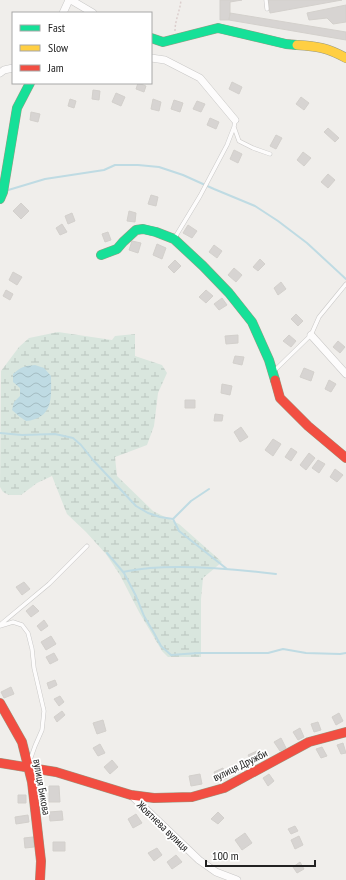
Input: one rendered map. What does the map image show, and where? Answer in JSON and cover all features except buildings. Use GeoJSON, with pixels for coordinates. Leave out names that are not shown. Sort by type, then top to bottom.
{"type":"FeatureCollection","features":[{"type":"Feature","properties":{"kind":"street"},"geometry":{"type":"LineString","coordinates":[[64,12],[70,0],[91,12]]}},
{"type":"Feature","properties":{"kind":"street"},"geometry":{"type":"LineString","coordinates":[[152,38],[163,42],[218,28],[286,44],[315,46],[334,51],[346,58]]}},
{"type":"Feature","properties":{"kind":"street"},"geometry":{"type":"LineString","coordinates":[[152,58],[165,60],[200,78],[235,124]]}},
{"type":"Feature","properties":{"kind":"street"},"geometry":{"type":"LineString","coordinates":[[0,73],[4,70],[12,68]]}},
{"type":"Feature","properties":{"kind":"street"},"geometry":{"type":"LineString","coordinates":[[0,199],[3,192],[17,108],[29,84]]}},
{"type":"Feature","properties":{"kind":"street"},"geometry":{"type":"LineString","coordinates":[[101,255],[117,249],[136,230],[143,228],[174,239],[229,293],[252,322],[269,360],[280,398],[308,426],[346,458]]}},
{"type":"Feature","properties":{"kind":"street"},"geometry":{"type":"LineString","coordinates":[[311,335],[346,374]]}},
{"type":"Feature","properties":{"kind":"street","name":"вулиця Бикова"},"geometry":{"type":"LineString","coordinates":[[0,703],[22,742],[32,782],[41,861],[40,880]]}},
{"type":"Feature","properties":{"kind":"street","name":"вулиця Дружби"},"geometry":{"type":"LineString","coordinates":[[0,763],[56,772],[131,795],[154,798],[192,797],[224,788],[309,742],[346,732]]}},
{"type":"Feature","properties":{"kind":"street","name":"Жовтнева вулиця"},"geometry":{"type":"LineString","coordinates":[[131,795],[199,860],[216,872],[237,880]]}},
{"type":"Feature","properties":{"kind":"lane"},"geometry":{"type":"LineString","coordinates":[[266,0],[267,9]]}},
{"type":"Feature","properties":{"kind":"lane"},"geometry":{"type":"LineString","coordinates":[[235,124],[239,141],[270,154]]}},
{"type":"Feature","properties":{"kind":"lane"},"geometry":{"type":"LineString","coordinates":[[174,239],[200,196],[227,145],[235,124]]}},
{"type":"Feature","properties":{"kind":"lane"},"geometry":{"type":"LineString","coordinates":[[272,373],[311,335],[319,317],[346,284]]}},
{"type":"Feature","properties":{"kind":"lane"},"geometry":{"type":"LineString","coordinates":[[0,625],[49,584],[86,546]]}},
{"type":"Feature","properties":{"kind":"lane"},"geometry":{"type":"LineString","coordinates":[[0,625],[13,622],[22,625],[28,633],[32,649],[34,668],[44,711],[42,730],[28,768]]}},
{"type":"Feature","properties":{"kind":"path"},"geometry":{"type":"LineString","coordinates":[[176,39],[174,30],[175,22],[181,0]]}},
{"type":"Feature","properties":{"kind":"green space"},"geometry":{"type":"Polygon","coordinates":[[[58,332],[112,340],[115,336],[135,334],[135,356],[162,365],[167,373],[158,393],[154,426],[147,445],[115,457],[117,476],[153,511],[179,524],[222,562],[203,578],[201,599],[201,657],[168,657],[162,651],[139,612],[120,575],[106,554],[67,514],[52,476],[37,483],[21,495],[9,495],[3,492],[0,487],[1,371],[19,347],[29,338],[58,332]]]}},
{"type":"Feature","properties":{"kind":"water"},"geometry":{"type":"Polygon","coordinates":[[[35,365],[44,368],[51,376],[51,395],[46,412],[41,416],[26,421],[12,410],[14,402],[20,396],[20,388],[13,382],[13,374],[23,367],[35,365]]]}},
{"type":"Feature","properties":{"kind":"waterway"},"geometry":{"type":"LineString","coordinates":[[5,191],[45,179],[104,170],[115,165],[159,167],[183,175],[255,206],[307,243],[346,279]]}},
{"type":"Feature","properties":{"kind":"waterway"},"geometry":{"type":"LineString","coordinates":[[0,433],[22,435],[55,434],[73,438],[136,506],[148,513],[160,517],[173,519],[191,501],[209,489]]}},
{"type":"Feature","properties":{"kind":"waterway"},"geometry":{"type":"LineString","coordinates":[[173,519],[179,531],[227,569]]}},
{"type":"Feature","properties":{"kind":"waterway"},"geometry":{"type":"LineString","coordinates":[[107,553],[124,573],[144,616],[161,646],[171,655],[198,653],[268,653],[283,649],[306,653],[346,653]]}},
{"type":"Feature","properties":{"kind":"waterway"},"geometry":{"type":"LineString","coordinates":[[123,572],[150,568],[197,567],[276,574]]}},
{"type":"Feature","properties":{"kind":"traffic: fast"},"geometry":{"type":"LineString","coordinates":[[152,38],[163,42],[218,28],[286,44],[297,45]]}},
{"type":"Feature","properties":{"kind":"traffic: fast"},"geometry":{"type":"LineString","coordinates":[[0,199],[3,192],[17,108],[29,84]]}},
{"type":"Feature","properties":{"kind":"traffic: fast"},"geometry":{"type":"LineString","coordinates":[[101,255],[117,249],[136,230],[143,229],[156,232],[174,239],[229,293],[252,322],[269,360],[275,380]]}},
{"type":"Feature","properties":{"kind":"traffic: slow"},"geometry":{"type":"LineString","coordinates":[[297,45],[322,48],[346,58]]}},
{"type":"Feature","properties":{"kind":"traffic: jam"},"geometry":{"type":"LineString","coordinates":[[275,380],[280,398],[308,426],[346,458]]}},
{"type":"Feature","properties":{"kind":"traffic: jam"},"geometry":{"type":"LineString","coordinates":[[0,703],[22,742],[32,782],[41,861],[40,880]]}},
{"type":"Feature","properties":{"kind":"traffic: jam"},"geometry":{"type":"LineString","coordinates":[[0,763],[56,772],[131,795],[154,798],[192,797],[224,788],[309,742],[346,732]]}}]}
